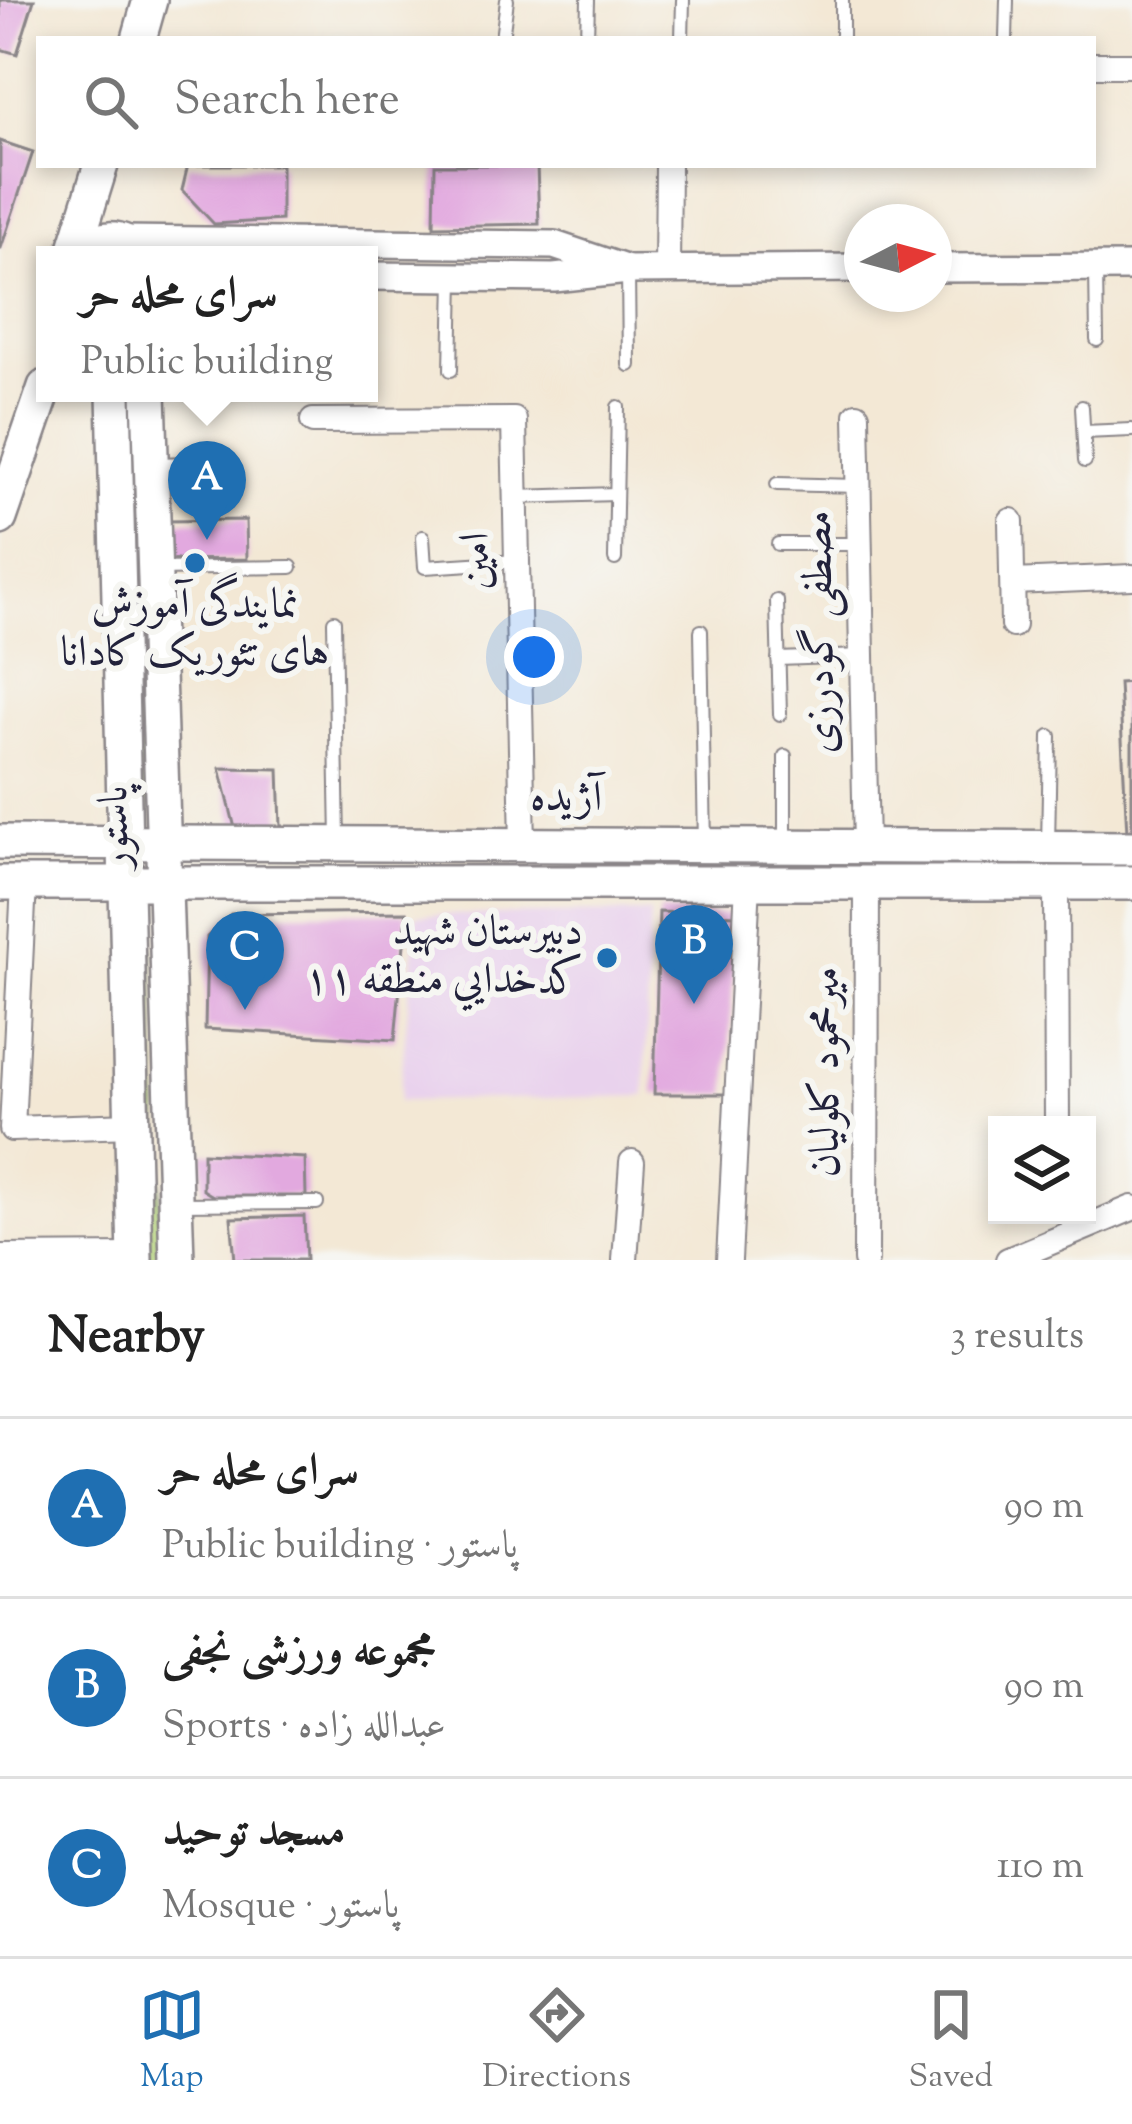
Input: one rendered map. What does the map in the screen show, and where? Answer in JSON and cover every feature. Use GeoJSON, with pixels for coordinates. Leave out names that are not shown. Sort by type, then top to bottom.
{"type":"FeatureCollection","features":[{"type":"Feature","properties":{"kind":"main road"},"geometry":{"type":"LineString","coordinates":[[140,36],[150,0]]}},
{"type":"Feature","properties":{"kind":"main road"},"geometry":{"type":"LineString","coordinates":[[162,36],[173,0]]}},
{"type":"Feature","properties":{"kind":"main road"},"geometry":{"type":"LineString","coordinates":[[100,168],[102,246]]}},
{"type":"Feature","properties":{"kind":"main road"},"geometry":{"type":"LineString","coordinates":[[103,246],[121,168]]}},
{"type":"Feature","properties":{"kind":"main road"},"geometry":{"type":"LineString","coordinates":[[0,518],[40,402]]}},
{"type":"Feature","properties":{"kind":"main road","name":"پاستور"},"geometry":{"type":"LineString","coordinates":[[114,402],[135,1258]]}},
{"type":"Feature","properties":{"kind":"main road","name":"پاستور"},"geometry":{"type":"LineString","coordinates":[[149,402],[177,1260]]}},
{"type":"Feature","properties":{"kind":"main road","name":"آژیده"},"geometry":{"type":"LineString","coordinates":[[0,842],[1132,848]]}},
{"type":"Feature","properties":{"kind":"main road","name":"آژیده"},"geometry":{"type":"LineString","coordinates":[[12,884],[1132,883]]}},
{"type":"Feature","properties":{"kind":"main road"},"geometry":{"type":"LineString","coordinates":[[128,941],[140,930],[152,929],[165,938]]}},
{"type":"Feature","properties":{"kind":"street"},"geometry":{"type":"LineString","coordinates":[[1096,65],[1132,65]]}},
{"type":"Feature","properties":{"kind":"street"},"geometry":{"type":"LineString","coordinates":[[667,269],[668,168]]}},
{"type":"Feature","properties":{"kind":"street"},"geometry":{"type":"LineString","coordinates":[[378,247],[554,245],[628,270]]}},
{"type":"Feature","properties":{"kind":"street"},"geometry":{"type":"LineString","coordinates":[[952,268],[1132,267]]}},
{"type":"Feature","properties":{"kind":"street"},"geometry":{"type":"LineString","coordinates":[[378,276],[554,278],[628,270],[844,268]]}},
{"type":"Feature","properties":{"kind":"street","name":"مصطفی گودرزی"},"geometry":{"type":"LineString","coordinates":[[857,415],[866,847]]}},
{"type":"Feature","properties":{"kind":"street","name":"امین"},"geometry":{"type":"LineString","coordinates":[[313,421],[514,420],[523,845]]}},
{"type":"Feature","properties":{"kind":"street"},"geometry":{"type":"LineString","coordinates":[[1011,521],[1013,625]]}},
{"type":"Feature","properties":{"kind":"street"},"geometry":{"type":"LineString","coordinates":[[1013,582],[1132,577]]}},
{"type":"Feature","properties":{"kind":"street"},"geometry":{"type":"LineString","coordinates":[[866,847],[867,883]]}},
{"type":"Feature","properties":{"kind":"street","name":"میرمحمود کلولیان"},"geometry":{"type":"LineString","coordinates":[[866,1260],[867,883]]}},
{"type":"Feature","properties":{"kind":"street"},"geometry":{"type":"LineString","coordinates":[[1056,883],[1057,1116]]}},
{"type":"Feature","properties":{"kind":"street"},"geometry":{"type":"LineString","coordinates":[[12,884],[12,1129],[132,1125]]}},
{"type":"Feature","properties":{"kind":"street"},"geometry":{"type":"LineString","coordinates":[[729,1260],[748,884]]}},
{"type":"Feature","properties":{"kind":"street"},"geometry":{"type":"LineString","coordinates":[[625,1260],[632,1162]]}},
{"type":"Feature","properties":{"kind":"street"},"geometry":{"type":"LineString","coordinates":[[1008,1260],[1057,1227],[1132,1208]]}},
{"type":"Feature","properties":{"kind":"street"},"geometry":{"type":"LineString","coordinates":[[0,1257],[135,1258]]}},
{"type":"Feature","properties":{"kind":"lane"},"geometry":{"type":"LineString","coordinates":[[502,36],[507,0]]}},
{"type":"Feature","properties":{"kind":"lane"},"geometry":{"type":"LineString","coordinates":[[587,36],[588,0]]}},
{"type":"Feature","properties":{"kind":"lane"},"geometry":{"type":"LineString","coordinates":[[682,36],[683,0]]}},
{"type":"Feature","properties":{"kind":"lane"},"geometry":{"type":"LineString","coordinates":[[842,0],[842,36]]}},
{"type":"Feature","properties":{"kind":"lane"},"geometry":{"type":"LineString","coordinates":[[1006,36],[1007,0]]}},
{"type":"Feature","properties":{"kind":"lane"},"geometry":{"type":"LineString","coordinates":[[1096,267],[1097,340]]}},
{"type":"Feature","properties":{"kind":"lane"},"geometry":{"type":"LineString","coordinates":[[628,270],[629,365]]}},
{"type":"Feature","properties":{"kind":"lane"},"geometry":{"type":"LineString","coordinates":[[451,370],[453,277]]}},
{"type":"Feature","properties":{"kind":"lane"},"geometry":{"type":"LineString","coordinates":[[615,559],[618,407]]}},
{"type":"Feature","properties":{"kind":"lane"},"geometry":{"type":"LineString","coordinates":[[1082,407],[1085,461]]}},
{"type":"Feature","properties":{"kind":"lane"},"geometry":{"type":"LineString","coordinates":[[1084,432],[1132,430]]}},
{"type":"Feature","properties":{"kind":"lane"},"geometry":{"type":"LineString","coordinates":[[152,464],[221,462]]}},
{"type":"Feature","properties":{"kind":"lane"},"geometry":{"type":"LineString","coordinates":[[777,484],[858,486]]}},
{"type":"Feature","properties":{"kind":"lane"},"geometry":{"type":"LineString","coordinates":[[516,497],[616,494]]}},
{"type":"Feature","properties":{"kind":"lane"},"geometry":{"type":"LineString","coordinates":[[423,537],[425,567],[517,561]]}},
{"type":"Feature","properties":{"kind":"lane"},"geometry":{"type":"LineString","coordinates":[[778,544],[860,544]]}},
{"type":"Feature","properties":{"kind":"lane"},"geometry":{"type":"LineString","coordinates":[[155,569],[291,567]]}},
{"type":"Feature","properties":{"kind":"lane"},"geometry":{"type":"LineString","coordinates":[[777,601],[780,714]]}},
{"type":"Feature","properties":{"kind":"lane"},"geometry":{"type":"LineString","coordinates":[[334,621],[338,844]]}},
{"type":"Feature","properties":{"kind":"lane"},"geometry":{"type":"LineString","coordinates":[[701,631],[705,846]]}},
{"type":"Feature","properties":{"kind":"lane"},"geometry":{"type":"LineString","coordinates":[[778,659],[862,656]]}},
{"type":"Feature","properties":{"kind":"lane"},"geometry":{"type":"LineString","coordinates":[[1048,848],[1050,736]]}},
{"type":"Feature","properties":{"kind":"lane"},"geometry":{"type":"LineString","coordinates":[[785,756],[785,846]]}},
{"type":"Feature","properties":{"kind":"lane"},"geometry":{"type":"LineString","coordinates":[[176,1204],[317,1203]]}},
{"type":"Feature","properties":{"kind":"shaded area"},"geometry":{"type":"Polygon","coordinates":[[[650,913],[645,1096],[399,1101],[417,915],[650,913]]]}},
{"type":"Feature","properties":{"kind":"green space"},"geometry":{"type":"Polygon","coordinates":[[[126,402],[138,402],[150,832],[138,832],[126,402]]]}},
{"type":"Feature","properties":{"kind":"green space"},"geometry":{"type":"Polygon","coordinates":[[[147,946],[152,950],[162,1260],[148,1260],[143,951],[147,946]]]}},
{"type":"Feature","properties":{"kind":"building"},"geometry":{"type":"Polygon","coordinates":[[[0,0],[34,0],[17,54],[0,49],[0,0]]]}},
{"type":"Feature","properties":{"kind":"building"},"geometry":{"type":"Polygon","coordinates":[[[0,141],[33,152],[1,248],[0,248],[0,141]]]}},
{"type":"Feature","properties":{"kind":"building"},"geometry":{"type":"Polygon","coordinates":[[[187,168],[281,168],[281,220],[214,224],[182,190],[187,168]]]}},
{"type":"Feature","properties":{"kind":"building"},"geometry":{"type":"Polygon","coordinates":[[[435,168],[537,168],[539,224],[434,226],[435,168]]]}},
{"type":"Feature","properties":{"kind":"building"},"geometry":{"type":"Polygon","coordinates":[[[246,520],[247,559],[167,560],[166,521],[246,520]]]}},
{"type":"Feature","properties":{"kind":"building"},"geometry":{"type":"Polygon","coordinates":[[[1132,682],[1132,833],[1127,833],[1119,683],[1132,682]]]}},
{"type":"Feature","properties":{"kind":"building"},"geometry":{"type":"Polygon","coordinates":[[[220,768],[279,769],[281,827],[235,828],[220,768]]]}},
{"type":"Feature","properties":{"kind":"building"},"geometry":{"type":"Polygon","coordinates":[[[407,912],[395,1040],[205,1029],[207,937],[231,914],[407,912]]]}},
{"type":"Feature","properties":{"kind":"building"},"geometry":{"type":"Polygon","coordinates":[[[659,912],[736,915],[727,1094],[654,1094],[659,912]]]}},
{"type":"Feature","properties":{"kind":"building"},"geometry":{"type":"Polygon","coordinates":[[[203,1153],[305,1158],[306,1196],[213,1196],[203,1190],[203,1153]]]}},
{"type":"Feature","properties":{"kind":"building"},"geometry":{"type":"Polygon","coordinates":[[[304,1216],[306,1260],[235,1260],[231,1218],[304,1216]]]}},
{"type":"Feature","properties":{"kind":"place","name":"سرای محله حر"},"geometry":{"type":"Point","coordinates":[207,540]}},
{"type":"Feature","properties":{"kind":"place","name":"نمایندگی آموزش های تئوریک کادانا"},"geometry":{"type":"Point","coordinates":[195,563]}},
{"type":"Feature","properties":{"kind":"place","name":"دبيرستان شهيد كدخدايي منطقه ١١"},"geometry":{"type":"Point","coordinates":[607,958]}},
{"type":"Feature","properties":{"kind":"place","name":"مجموعه ورزشی نجفی"},"geometry":{"type":"Point","coordinates":[694,1004]}},
{"type":"Feature","properties":{"kind":"place","name":"مسجد توحید"},"geometry":{"type":"Point","coordinates":[245,1010]}}]}
